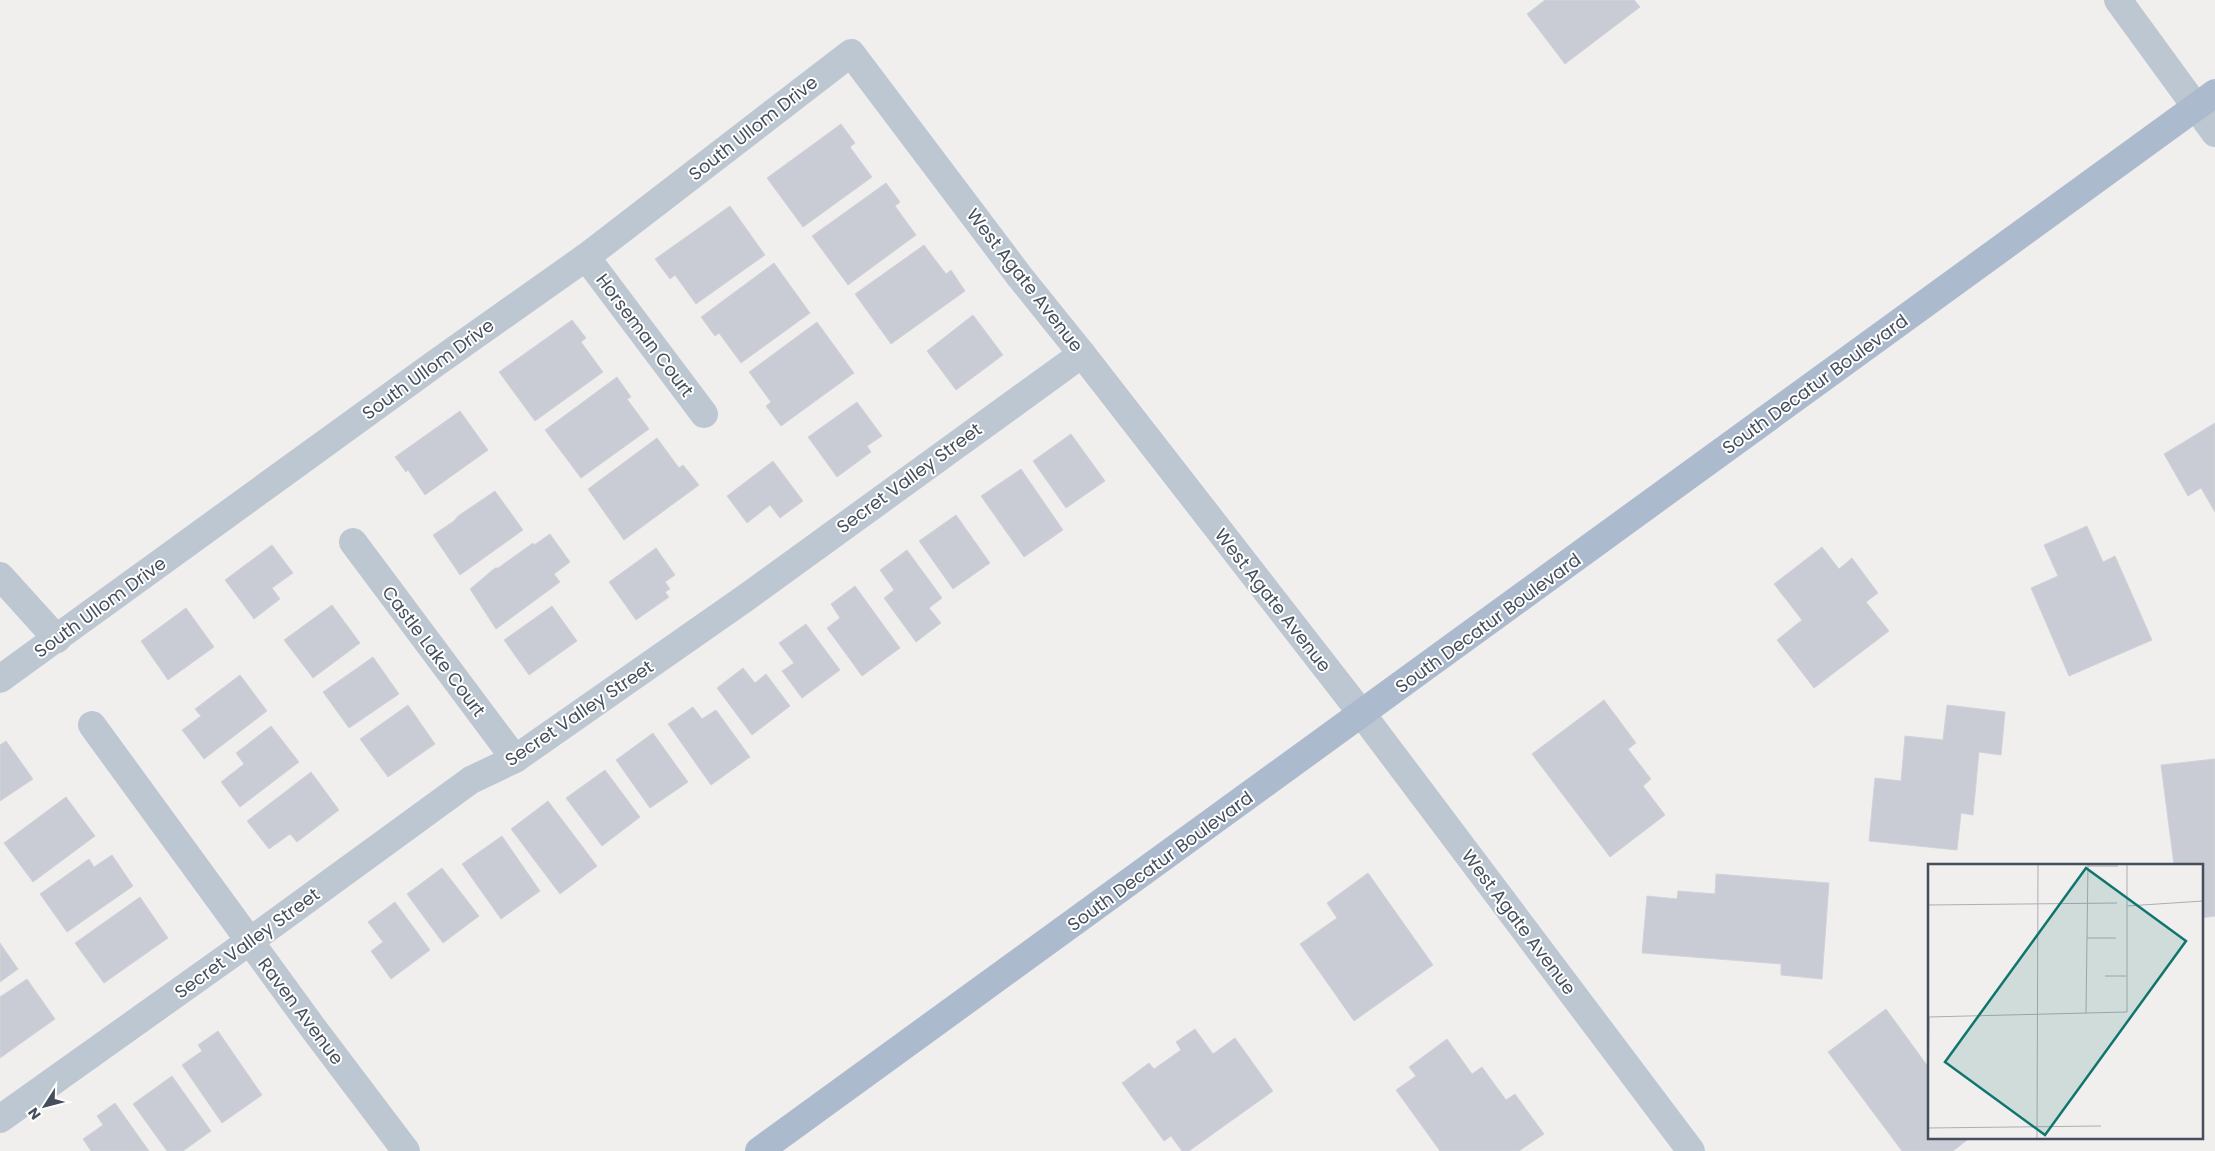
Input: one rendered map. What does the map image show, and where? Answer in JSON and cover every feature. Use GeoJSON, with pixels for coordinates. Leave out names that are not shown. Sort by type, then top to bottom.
{"type":"FeatureCollection","features":[{"type":"Feature","properties":{"kind":"main road","name":"South Decatur Boulevard"},"geometry":{"type":"LineString","coordinates":[[759,1151],[2205,100]]}},
{"type":"Feature","properties":{"kind":"street"},"geometry":{"type":"LineString","coordinates":[[2118,0],[2205,100],[2215,132]]}},
{"type":"Feature","properties":{"kind":"street","name":"South Ullom Drive"},"geometry":{"type":"LineString","coordinates":[[0,679],[436,363],[586,257],[851,53]]}},
{"type":"Feature","properties":{"kind":"street","name":"West Agate Avenue"},"geometry":{"type":"LineString","coordinates":[[851,53],[1020,277],[1362,714],[1691,1151]]}},
{"type":"Feature","properties":{"kind":"street","name":"Horseman Court"},"geometry":{"type":"LineString","coordinates":[[586,257],[704,414]]}},
{"type":"Feature","properties":{"kind":"street","name":"Secret Valley Street"},"geometry":{"type":"LineString","coordinates":[[0,1119],[250,941],[470,780],[515,759],[744,599],[1082,354]]}},
{"type":"Feature","properties":{"kind":"street","name":"Castle Lake Court"},"geometry":{"type":"LineString","coordinates":[[353,542],[515,759]]}},
{"type":"Feature","properties":{"kind":"street"},"geometry":{"type":"LineString","coordinates":[[0,576],[57,639]]}},
{"type":"Feature","properties":{"kind":"street","name":"Raven Avenue"},"geometry":{"type":"LineString","coordinates":[[92,725],[406,1151]]}},
{"type":"Feature","properties":{"kind":"building"},"geometry":{"type":"Polygon","coordinates":[[[1545,0],[1634,0],[1640,7],[1565,64],[1527,14],[1545,0]]]}},
{"type":"Feature","properties":{"kind":"building"},"geometry":{"type":"Polygon","coordinates":[[[841,124],[855,143],[850,147],[872,177],[803,227],[767,178],[841,124]]]}},
{"type":"Feature","properties":{"kind":"building"},"geometry":{"type":"Polygon","coordinates":[[[886,183],[900,202],[895,206],[916,235],[848,285],[812,236],[886,183]]]}},
{"type":"Feature","properties":{"kind":"building"},"geometry":{"type":"Polygon","coordinates":[[[730,206],[765,255],[696,304],[675,275],[670,279],[655,259],[730,206]]]}},
{"type":"Feature","properties":{"kind":"building"},"geometry":{"type":"Polygon","coordinates":[[[924,245],[946,274],[951,270],[965,291],[891,344],[855,294],[924,245]]]}},
{"type":"Feature","properties":{"kind":"building"},"geometry":{"type":"Polygon","coordinates":[[[774,263],[810,313],[741,363],[719,333],[715,336],[701,317],[774,263]]]}},
{"type":"Feature","properties":{"kind":"building"},"geometry":{"type":"Polygon","coordinates":[[[973,315],[1003,355],[956,390],[927,351],[973,315]]]}},
{"type":"Feature","properties":{"kind":"building"},"geometry":{"type":"Polygon","coordinates":[[[572,320],[586,338],[581,342],[603,372],[535,421],[499,372],[572,320]]]}},
{"type":"Feature","properties":{"kind":"building"},"geometry":{"type":"Polygon","coordinates":[[[817,322],[854,373],[781,426],[766,406],[771,402],[749,372],[817,322]]]}},
{"type":"Feature","properties":{"kind":"building"},"geometry":{"type":"Polygon","coordinates":[[[617,377],[631,397],[627,399],[649,429],[581,478],[545,430],[617,377]]]}},
{"type":"Feature","properties":{"kind":"building"},"geometry":{"type":"Polygon","coordinates":[[[857,402],[882,436],[867,446],[871,452],[837,477],[808,437],[857,402]]]}},
{"type":"Feature","properties":{"kind":"building"},"geometry":{"type":"Polygon","coordinates":[[[460,411],[488,450],[425,495],[408,470],[406,472],[395,457],[460,411]]]}},
{"type":"Feature","properties":{"kind":"building"},"geometry":{"type":"Polygon","coordinates":[[[2215,423],[2215,512],[2201,488],[2188,496],[2164,454],[2215,423]]]}},
{"type":"Feature","properties":{"kind":"building"},"geometry":{"type":"Polygon","coordinates":[[[1071,434],[1105,481],[1066,508],[1033,461],[1071,434]]]}},
{"type":"Feature","properties":{"kind":"building"},"geometry":{"type":"Polygon","coordinates":[[[657,438],[679,468],[683,465],[699,485],[624,540],[588,489],[657,438]]]}},
{"type":"Feature","properties":{"kind":"building"},"geometry":{"type":"Polygon","coordinates":[[[773,461],[803,501],[780,518],[770,505],[747,523],[727,496],[773,461]]]}},
{"type":"Feature","properties":{"kind":"building"},"geometry":{"type":"Polygon","coordinates":[[[1021,469],[1063,530],[1024,557],[981,496],[1021,469]]]}},
{"type":"Feature","properties":{"kind":"building"},"geometry":{"type":"Polygon","coordinates":[[[495,491],[523,530],[460,575],[433,535],[495,491]]]}},
{"type":"Feature","properties":{"kind":"building"},"geometry":{"type":"Polygon","coordinates":[[[956,515],[990,563],[953,589],[919,541],[956,515]]]}},
{"type":"Feature","properties":{"kind":"building"},"geometry":{"type":"Polygon","coordinates":[[[2087,526],[2103,562],[2115,556],[2152,640],[2069,676],[2031,588],[2058,576],[2044,545],[2087,526]]]}},
{"type":"Feature","properties":{"kind":"building"},"geometry":{"type":"Polygon","coordinates":[[[550,534],[570,562],[554,574],[560,582],[496,629],[470,589],[495,568],[498,568],[533,543],[534,545],[550,534]]]}},
{"type":"Feature","properties":{"kind":"building"},"geometry":{"type":"Polygon","coordinates":[[[272,545],[293,573],[272,588],[280,599],[254,619],[225,580],[272,545]]]}},
{"type":"Feature","properties":{"kind":"building"},"geometry":{"type":"Polygon","coordinates":[[[1822,547],[1839,569],[1852,558],[1878,593],[1866,602],[1889,631],[1814,688],[1777,640],[1802,620],[1774,584],[1822,547]]]}},
{"type":"Feature","properties":{"kind":"building"},"geometry":{"type":"Polygon","coordinates":[[[656,548],[675,575],[665,582],[670,589],[665,592],[669,597],[636,620],[609,582],[656,548]]]}},
{"type":"Feature","properties":{"kind":"building"},"geometry":{"type":"Polygon","coordinates":[[[907,550],[942,598],[929,608],[941,623],[916,642],[884,598],[894,590],[880,570],[907,550]]]}},
{"type":"Feature","properties":{"kind":"building"},"geometry":{"type":"Polygon","coordinates":[[[855,586],[900,648],[862,676],[827,628],[840,618],[831,604],[855,586]]]}},
{"type":"Feature","properties":{"kind":"building"},"geometry":{"type":"Polygon","coordinates":[[[332,605],[360,643],[313,678],[284,640],[332,605]]]}},
{"type":"Feature","properties":{"kind":"building"},"geometry":{"type":"Polygon","coordinates":[[[552,606],[577,641],[529,675],[504,640],[552,606]]]}},
{"type":"Feature","properties":{"kind":"building"},"geometry":{"type":"Polygon","coordinates":[[[186,608],[214,647],[168,680],[141,641],[186,608]]]}},
{"type":"Feature","properties":{"kind":"building"},"geometry":{"type":"Polygon","coordinates":[[[806,624],[840,670],[802,698],[782,671],[794,663],[779,643],[806,624]]]}},
{"type":"Feature","properties":{"kind":"building"},"geometry":{"type":"Polygon","coordinates":[[[373,657],[399,694],[349,728],[323,692],[373,657]]]}},
{"type":"Feature","properties":{"kind":"building"},"geometry":{"type":"Polygon","coordinates":[[[743,668],[755,683],[766,674],[790,706],[752,735],[717,688],[743,668]]]}},
{"type":"Feature","properties":{"kind":"building"},"geometry":{"type":"Polygon","coordinates":[[[240,675],[267,711],[204,759],[182,730],[201,716],[195,709],[240,675]]]}},
{"type":"Feature","properties":{"kind":"building"},"geometry":{"type":"Polygon","coordinates":[[[1604,700],[1636,743],[1628,749],[1651,779],[1643,786],[1665,815],[1610,857],[1532,754],[1604,700]]]}},
{"type":"Feature","properties":{"kind":"building"},"geometry":{"type":"Polygon","coordinates":[[[408,705],[435,744],[388,777],[360,739],[408,705]]]}},
{"type":"Feature","properties":{"kind":"building"},"geometry":{"type":"Polygon","coordinates":[[[1947,705],[2005,712],[2001,755],[1979,752],[1973,815],[1961,813],[1957,850],[1869,841],[1875,778],[1901,781],[1905,736],[1943,740],[1947,705]]]}},
{"type":"Feature","properties":{"kind":"building"},"geometry":{"type":"Polygon","coordinates":[[[693,707],[702,719],[716,710],[750,757],[711,785],[668,724],[693,707]]]}},
{"type":"Feature","properties":{"kind":"building"},"geometry":{"type":"Polygon","coordinates":[[[271,726],[299,762],[240,807],[221,782],[244,764],[236,753],[271,726]]]}},
{"type":"Feature","properties":{"kind":"building"},"geometry":{"type":"Polygon","coordinates":[[[653,733],[688,782],[650,808],[616,760],[653,733]]]}},
{"type":"Feature","properties":{"kind":"building"},"geometry":{"type":"Polygon","coordinates":[[[6,741],[33,779],[0,801],[0,745],[6,741]]]}},
{"type":"Feature","properties":{"kind":"building"},"geometry":{"type":"Polygon","coordinates":[[[2215,759],[2215,916],[2202,918],[2202,864],[2174,864],[2161,765],[2215,759]]]}},
{"type":"Feature","properties":{"kind":"building"},"geometry":{"type":"Polygon","coordinates":[[[605,770],[640,817],[602,846],[566,798],[605,770]]]}},
{"type":"Feature","properties":{"kind":"building"},"geometry":{"type":"Polygon","coordinates":[[[311,772],[339,810],[297,842],[290,834],[269,849],[247,821],[311,772]]]}},
{"type":"Feature","properties":{"kind":"building"},"geometry":{"type":"Polygon","coordinates":[[[66,797],[95,836],[33,882],[4,843],[66,797]]]}},
{"type":"Feature","properties":{"kind":"building"},"geometry":{"type":"Polygon","coordinates":[[[548,801],[597,866],[560,894],[511,829],[548,801]]]}},
{"type":"Feature","properties":{"kind":"building"},"geometry":{"type":"Polygon","coordinates":[[[502,836],[540,891],[501,919],[462,864],[502,836]]]}},
{"type":"Feature","properties":{"kind":"building"},"geometry":{"type":"Polygon","coordinates":[[[112,855],[133,886],[67,932],[40,894],[89,859],[94,867],[112,855]]]}},
{"type":"Feature","properties":{"kind":"building"},"geometry":{"type":"Polygon","coordinates":[[[442,868],[479,916],[443,943],[407,894],[442,868]]]}},
{"type":"Feature","properties":{"kind":"building"},"geometry":{"type":"Polygon","coordinates":[[[1368,873],[1433,965],[1354,1021],[1300,944],[1337,918],[1327,903],[1368,873]]]}},
{"type":"Feature","properties":{"kind":"building"},"geometry":{"type":"Polygon","coordinates":[[[1716,874],[1829,883],[1822,979],[1781,975],[1781,964],[1642,953],[1647,896],[1677,899],[1678,891],[1715,894],[1716,874]]]}},
{"type":"Feature","properties":{"kind":"building"},"geometry":{"type":"Polygon","coordinates":[[[140,897],[168,938],[104,983],[75,943],[140,897]]]}},
{"type":"Feature","properties":{"kind":"building"},"geometry":{"type":"Polygon","coordinates":[[[395,902],[430,950],[391,979],[371,951],[383,942],[368,922],[395,902]]]}},
{"type":"Feature","properties":{"kind":"building"},"geometry":{"type":"Polygon","coordinates":[[[0,943],[18,969],[0,982],[0,943]]]}},
{"type":"Feature","properties":{"kind":"building"},"geometry":{"type":"Polygon","coordinates":[[[27,979],[55,1019],[0,1058],[0,997],[27,979]]]}},
{"type":"Feature","properties":{"kind":"building"},"geometry":{"type":"Polygon","coordinates":[[[1886,1009],[1928,1067],[1928,1138],[1970,1138],[1953,1151],[1902,1151],[1828,1052],[1886,1009]]]}},
{"type":"Feature","properties":{"kind":"building"},"geometry":{"type":"Polygon","coordinates":[[[1195,1029],[1213,1054],[1235,1038],[1273,1091],[1189,1151],[1182,1151],[1171,1136],[1164,1141],[1122,1083],[1149,1063],[1154,1069],[1181,1050],[1176,1042],[1195,1029]]]}},
{"type":"Feature","properties":{"kind":"building"},"geometry":{"type":"Polygon","coordinates":[[[218,1031],[262,1095],[222,1123],[182,1065],[202,1051],[198,1045],[218,1031]]]}},
{"type":"Feature","properties":{"kind":"building"},"geometry":{"type":"Polygon","coordinates":[[[1447,1039],[1472,1074],[1482,1067],[1506,1100],[1515,1094],[1544,1134],[1519,1151],[1440,1151],[1396,1090],[1416,1076],[1409,1067],[1447,1039]]]}},
{"type":"Feature","properties":{"kind":"building"},"geometry":{"type":"Polygon","coordinates":[[[172,1076],[211,1131],[183,1151],[167,1151],[133,1104],[172,1076]]]}},
{"type":"Feature","properties":{"kind":"building"},"geometry":{"type":"Polygon","coordinates":[[[115,1103],[149,1151],[91,1151],[83,1139],[103,1125],[97,1116],[115,1103]]]}}]}
